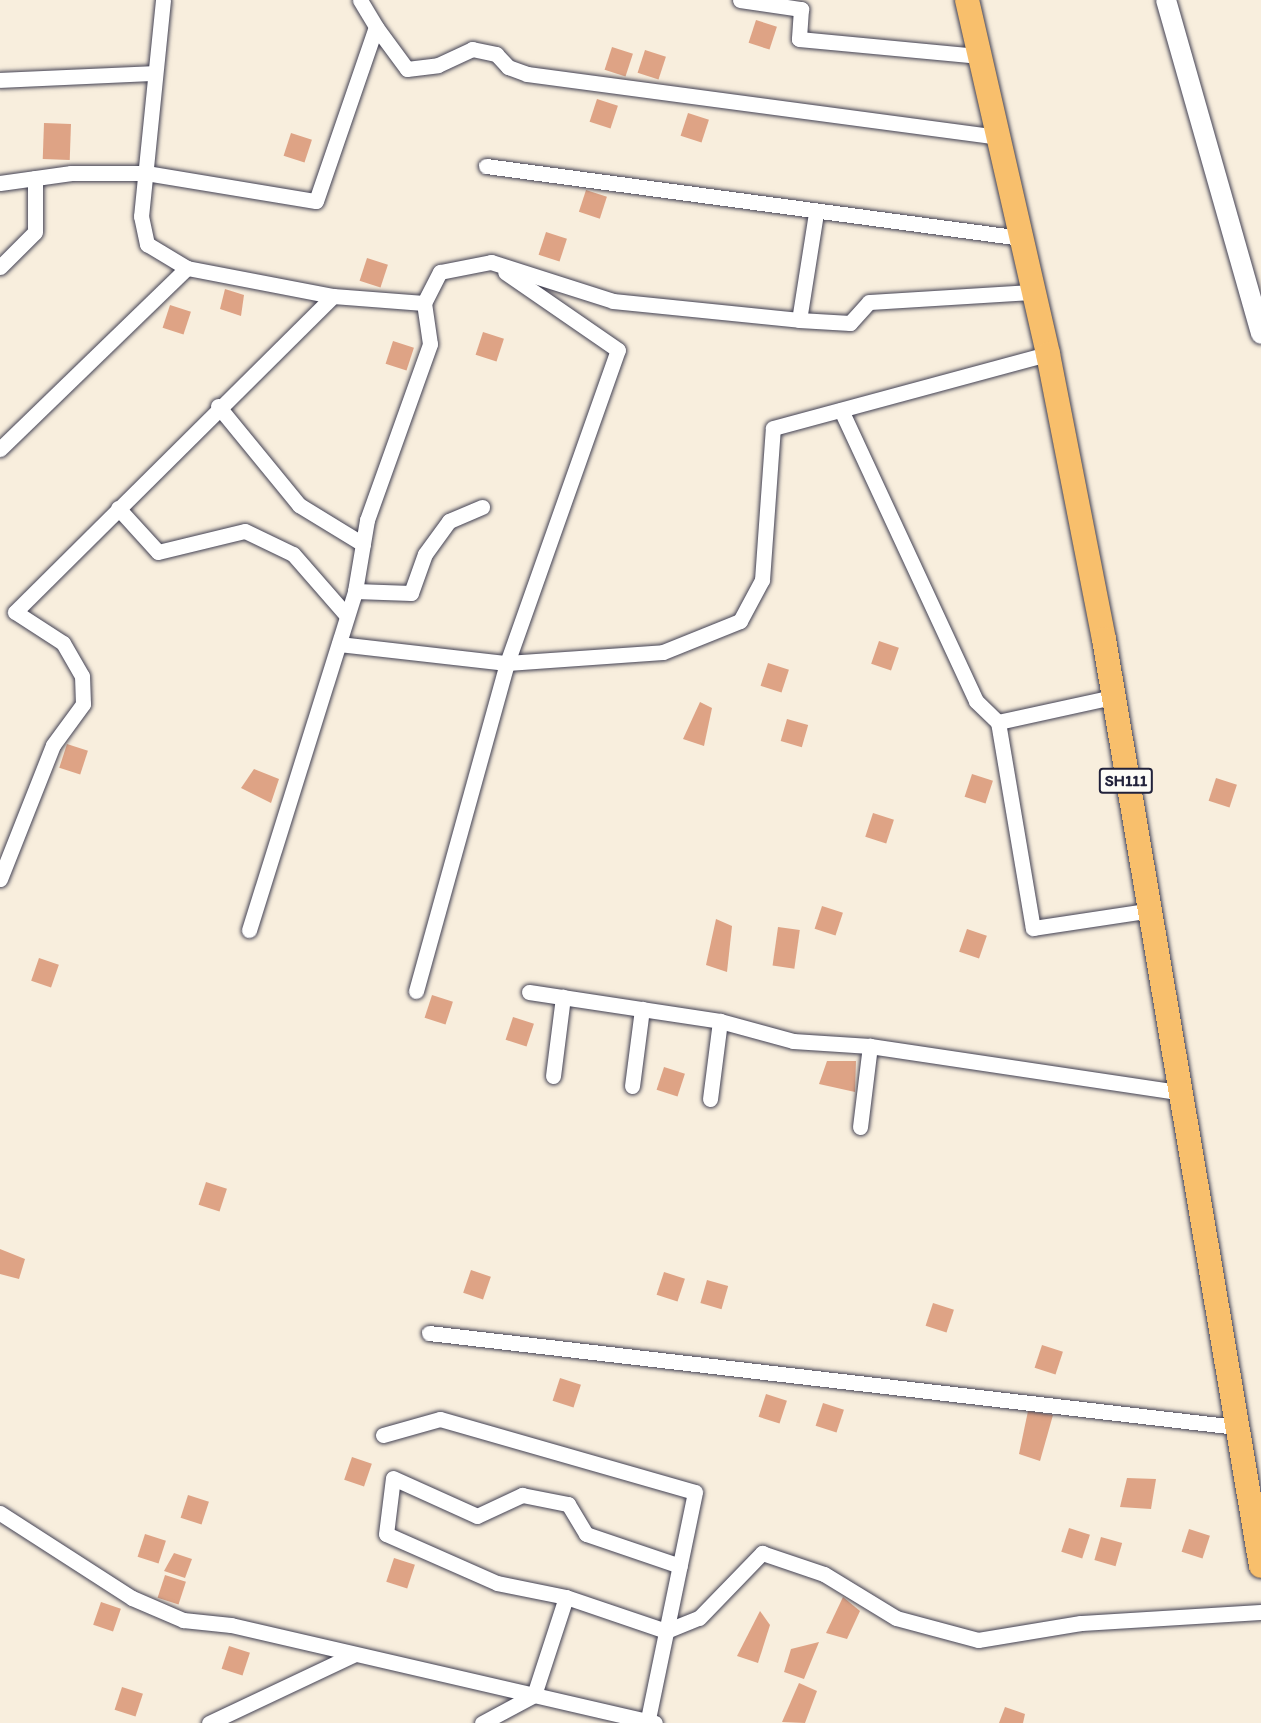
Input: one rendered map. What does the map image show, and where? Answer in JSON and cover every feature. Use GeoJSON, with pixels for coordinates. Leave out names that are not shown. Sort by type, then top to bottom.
{"type":"FeatureCollection","features":[{"type":"Feature","properties":{"kind":"main road","name":"SH111"},"geometry":{"type":"LineString","coordinates":[[967,0],[1048,354],[1113,697],[1146,911],[1261,1566]]}},
{"type":"Feature","properties":{"kind":"street"},"geometry":{"type":"LineString","coordinates":[[164,0],[141,216],[147,244],[187,268],[333,296],[424,303]]}},
{"type":"Feature","properties":{"kind":"street"},"geometry":{"type":"LineString","coordinates":[[360,0],[376,27],[407,69],[438,65],[471,49],[496,54],[508,67],[527,74],[1000,137]]}},
{"type":"Feature","properties":{"kind":"street"},"geometry":{"type":"LineString","coordinates":[[740,0],[801,9],[799,39],[980,56]]}},
{"type":"Feature","properties":{"kind":"street"},"geometry":{"type":"LineString","coordinates":[[1166,0],[1261,334]]}},
{"type":"Feature","properties":{"kind":"street"},"geometry":{"type":"LineString","coordinates":[[0,183],[34,178],[146,173],[316,201],[376,27]]}},
{"type":"Feature","properties":{"kind":"street"},"geometry":{"type":"LineString","coordinates":[[0,80],[155,73]]}},
{"type":"Feature","properties":{"kind":"street"},"geometry":{"type":"LineString","coordinates":[[486,166],[816,213],[1021,238]]}},
{"type":"Feature","properties":{"kind":"street"},"geometry":{"type":"LineString","coordinates":[[0,267],[35,232],[34,178]]}},
{"type":"Feature","properties":{"kind":"street"},"geometry":{"type":"LineString","coordinates":[[799,320],[816,213]]}},
{"type":"Feature","properties":{"kind":"street"},"geometry":{"type":"LineString","coordinates":[[416,991],[507,663],[618,350],[491,262]]}},
{"type":"Feature","properties":{"kind":"street"},"geometry":{"type":"LineString","coordinates":[[249,930],[348,616],[355,591],[363,543],[430,344],[424,303],[440,272],[491,262],[613,301],[850,323],[868,302],[1032,292]]}},
{"type":"Feature","properties":{"kind":"street"},"geometry":{"type":"LineString","coordinates":[[0,449],[187,268]]}},
{"type":"Feature","properties":{"kind":"street"},"geometry":{"type":"LineString","coordinates":[[0,879],[53,745],[82,704],[82,676],[63,643],[15,612],[218,406],[333,296]]}},
{"type":"Feature","properties":{"kind":"street"},"geometry":{"type":"LineString","coordinates":[[339,644],[507,663],[663,652],[740,621],[762,580],[773,428],[1048,354]]}},
{"type":"Feature","properties":{"kind":"street"},"geometry":{"type":"LineString","coordinates":[[218,406],[299,505],[363,543]]}},
{"type":"Feature","properties":{"kind":"street"},"geometry":{"type":"LineString","coordinates":[[841,410],[976,701],[998,723],[1033,928],[1146,911]]}},
{"type":"Feature","properties":{"kind":"street"},"geometry":{"type":"LineString","coordinates":[[355,591],[411,594],[425,554],[449,521],[483,507]]}},
{"type":"Feature","properties":{"kind":"street"},"geometry":{"type":"LineString","coordinates":[[118,508],[158,552],[245,531],[294,554],[348,616]]}},
{"type":"Feature","properties":{"kind":"street"},"geometry":{"type":"LineString","coordinates":[[998,723],[1113,697]]}},
{"type":"Feature","properties":{"kind":"street"},"geometry":{"type":"LineString","coordinates":[[529,992],[720,1021],[793,1041],[870,1046],[1178,1092]]}},
{"type":"Feature","properties":{"kind":"street"},"geometry":{"type":"LineString","coordinates":[[553,1076],[563,997]]}},
{"type":"Feature","properties":{"kind":"street"},"geometry":{"type":"LineString","coordinates":[[632,1086],[642,1009]]}},
{"type":"Feature","properties":{"kind":"street"},"geometry":{"type":"LineString","coordinates":[[710,1099],[720,1021]]}},
{"type":"Feature","properties":{"kind":"street"},"geometry":{"type":"LineString","coordinates":[[860,1127],[870,1046]]}},
{"type":"Feature","properties":{"kind":"street"},"geometry":{"type":"LineString","coordinates":[[429,1333],[1237,1427]]}},
{"type":"Feature","properties":{"kind":"street"},"geometry":{"type":"LineString","coordinates":[[0,1513],[132,1598],[183,1620],[356,1654],[650,1722],[695,1492],[440,1419],[383,1436]]}},
{"type":"Feature","properties":{"kind":"street"},"geometry":{"type":"LineString","coordinates":[[680,1566],[586,1534],[568,1504],[522,1494],[477,1516],[393,1478],[386,1534],[497,1583],[567,1597],[666,1631],[699,1618],[762,1553],[824,1574],[896,1618],[978,1640],[1081,1623],[1261,1612]]}},
{"type":"Feature","properties":{"kind":"street"},"geometry":{"type":"LineString","coordinates":[[482,1723],[534,1695],[567,1597]]}},
{"type":"Feature","properties":{"kind":"street"},"geometry":{"type":"LineString","coordinates":[[209,1723],[356,1654]]}},
{"type":"Feature","properties":{"kind":"building"},"geometry":{"type":"Polygon","coordinates":[[[756,20],[777,27],[770,50],[749,43],[756,20]]]}},
{"type":"Feature","properties":{"kind":"building"},"geometry":{"type":"Polygon","coordinates":[[[612,47],[633,54],[626,77],[605,70],[612,47]]]}},
{"type":"Feature","properties":{"kind":"building"},"geometry":{"type":"Polygon","coordinates":[[[645,50],[666,57],[659,80],[638,73],[645,50]]]}},
{"type":"Feature","properties":{"kind":"building"},"geometry":{"type":"Polygon","coordinates":[[[597,99],[618,106],[611,129],[590,122],[597,99]]]}},
{"type":"Feature","properties":{"kind":"building"},"geometry":{"type":"Polygon","coordinates":[[[688,113],[709,120],[702,143],[681,136],[688,113]]]}},
{"type":"Feature","properties":{"kind":"building"},"geometry":{"type":"Polygon","coordinates":[[[44,123],[71,124],[70,160],[43,159],[44,123]]]}},
{"type":"Feature","properties":{"kind":"building"},"geometry":{"type":"Polygon","coordinates":[[[291,133],[312,140],[305,163],[284,156],[291,133]]]}},
{"type":"Feature","properties":{"kind":"building"},"geometry":{"type":"Polygon","coordinates":[[[586,190],[607,197],[600,219],[579,212],[586,190]]]}},
{"type":"Feature","properties":{"kind":"building"},"geometry":{"type":"Polygon","coordinates":[[[546,232],[567,239],[560,262],[539,255],[546,232]]]}},
{"type":"Feature","properties":{"kind":"building"},"geometry":{"type":"Polygon","coordinates":[[[367,258],[388,265],[381,288],[360,281],[367,258]]]}},
{"type":"Feature","properties":{"kind":"building"},"geometry":{"type":"Polygon","coordinates":[[[225,289],[244,295],[241,316],[220,309],[225,289]]]}},
{"type":"Feature","properties":{"kind":"building"},"geometry":{"type":"Polygon","coordinates":[[[170,305],[191,312],[184,335],[163,328],[170,305]]]}},
{"type":"Feature","properties":{"kind":"building"},"geometry":{"type":"Polygon","coordinates":[[[483,332],[504,339],[497,362],[476,355],[483,332]]]}},
{"type":"Feature","properties":{"kind":"building"},"geometry":{"type":"Polygon","coordinates":[[[393,341],[414,348],[407,371],[386,364],[393,341]]]}},
{"type":"Feature","properties":{"kind":"building"},"geometry":{"type":"Polygon","coordinates":[[[879,641],[899,648],[891,671],[871,664],[879,641]]]}},
{"type":"Feature","properties":{"kind":"building"},"geometry":{"type":"Polygon","coordinates":[[[768,663],[789,670],[782,693],[761,686],[768,663]]]}},
{"type":"Feature","properties":{"kind":"building"},"geometry":{"type":"Polygon","coordinates":[[[700,702],[712,708],[704,746],[683,739],[700,702]]]}},
{"type":"Feature","properties":{"kind":"building"},"geometry":{"type":"Polygon","coordinates":[[[787,719],[808,725],[802,747],[781,741],[787,719]]]}},
{"type":"Feature","properties":{"kind":"building"},"geometry":{"type":"Polygon","coordinates":[[[67,744],[88,751],[80,775],[59,768],[67,744]]]}},
{"type":"Feature","properties":{"kind":"building"},"geometry":{"type":"Polygon","coordinates":[[[254,769],[279,779],[271,803],[241,788],[254,769]]]}},
{"type":"Feature","properties":{"kind":"building"},"geometry":{"type":"Polygon","coordinates":[[[972,774],[993,781],[986,804],[965,797],[972,774]]]}},
{"type":"Feature","properties":{"kind":"building"},"geometry":{"type":"Polygon","coordinates":[[[1216,778],[1237,785],[1230,808],[1209,801],[1216,778]]]}},
{"type":"Feature","properties":{"kind":"building"},"geometry":{"type":"Polygon","coordinates":[[[873,813],[894,820],[886,844],[865,837],[873,813]]]}},
{"type":"Feature","properties":{"kind":"building"},"geometry":{"type":"Polygon","coordinates":[[[822,906],[843,913],[836,936],[815,929],[822,906]]]}},
{"type":"Feature","properties":{"kind":"building"},"geometry":{"type":"Polygon","coordinates":[[[716,919],[732,926],[727,972],[706,965],[716,919]]]}},
{"type":"Feature","properties":{"kind":"building"},"geometry":{"type":"Polygon","coordinates":[[[778,927],[800,930],[794,969],[773,966],[778,927]]]}},
{"type":"Feature","properties":{"kind":"building"},"geometry":{"type":"Polygon","coordinates":[[[967,929],[987,936],[979,959],[959,952],[967,929]]]}},
{"type":"Feature","properties":{"kind":"building"},"geometry":{"type":"Polygon","coordinates":[[[39,958],[59,965],[51,988],[31,981],[39,958]]]}},
{"type":"Feature","properties":{"kind":"building"},"geometry":{"type":"Polygon","coordinates":[[[432,995],[453,1002],[446,1025],[425,1018],[432,995]]]}},
{"type":"Feature","properties":{"kind":"building"},"geometry":{"type":"Polygon","coordinates":[[[513,1017],[534,1024],[527,1047],[506,1040],[513,1017]]]}},
{"type":"Feature","properties":{"kind":"building"},"geometry":{"type":"Polygon","coordinates":[[[827,1061],[856,1061],[855,1092],[819,1084],[827,1061]]]}},
{"type":"Feature","properties":{"kind":"building"},"geometry":{"type":"Polygon","coordinates":[[[664,1067],[685,1074],[678,1097],[657,1090],[664,1067]]]}},
{"type":"Feature","properties":{"kind":"building"},"geometry":{"type":"Polygon","coordinates":[[[206,1182],[227,1189],[220,1212],[199,1205],[206,1182]]]}},
{"type":"Feature","properties":{"kind":"building"},"geometry":{"type":"Polygon","coordinates":[[[0,1249],[25,1259],[19,1279],[0,1274],[0,1249]]]}},
{"type":"Feature","properties":{"kind":"building"},"geometry":{"type":"Polygon","coordinates":[[[471,1270],[491,1277],[483,1300],[463,1293],[471,1270]]]}},
{"type":"Feature","properties":{"kind":"building"},"geometry":{"type":"Polygon","coordinates":[[[664,1272],[685,1279],[678,1302],[657,1295],[664,1272]]]}},
{"type":"Feature","properties":{"kind":"building"},"geometry":{"type":"Polygon","coordinates":[[[707,1280],[728,1286],[722,1309],[700,1303],[707,1280]]]}},
{"type":"Feature","properties":{"kind":"building"},"geometry":{"type":"Polygon","coordinates":[[[933,1303],[954,1310],[947,1333],[926,1326],[933,1303]]]}},
{"type":"Feature","properties":{"kind":"building"},"geometry":{"type":"Polygon","coordinates":[[[1042,1345],[1063,1352],[1056,1375],[1035,1368],[1042,1345]]]}},
{"type":"Feature","properties":{"kind":"building"},"geometry":{"type":"Polygon","coordinates":[[[560,1378],[581,1385],[574,1408],[553,1401],[560,1378]]]}},
{"type":"Feature","properties":{"kind":"building"},"geometry":{"type":"Polygon","coordinates":[[[766,1394],[787,1401],[780,1424],[759,1417],[766,1394]]]}},
{"type":"Feature","properties":{"kind":"building"},"geometry":{"type":"Polygon","coordinates":[[[823,1403],[844,1410],[837,1433],[816,1426],[823,1403]]]}},
{"type":"Feature","properties":{"kind":"building"},"geometry":{"type":"Polygon","coordinates":[[[1028,1411],[1053,1415],[1040,1461],[1019,1454],[1028,1411]]]}},
{"type":"Feature","properties":{"kind":"building"},"geometry":{"type":"Polygon","coordinates":[[[352,1457],[372,1464],[364,1487],[344,1480],[352,1457]]]}},
{"type":"Feature","properties":{"kind":"building"},"geometry":{"type":"Polygon","coordinates":[[[1127,1478],[1156,1479],[1151,1509],[1120,1507],[1127,1478]]]}},
{"type":"Feature","properties":{"kind":"building"},"geometry":{"type":"Polygon","coordinates":[[[188,1495],[209,1502],[202,1525],[181,1518],[188,1495]]]}},
{"type":"Feature","properties":{"kind":"building"},"geometry":{"type":"Polygon","coordinates":[[[1069,1528],[1090,1535],[1082,1559],[1061,1552],[1069,1528]]]}},
{"type":"Feature","properties":{"kind":"building"},"geometry":{"type":"Polygon","coordinates":[[[1189,1529],[1210,1536],[1203,1559],[1182,1552],[1189,1529]]]}},
{"type":"Feature","properties":{"kind":"building"},"geometry":{"type":"Polygon","coordinates":[[[145,1534],[166,1541],[159,1564],[138,1557],[145,1534]]]}},
{"type":"Feature","properties":{"kind":"building"},"geometry":{"type":"Polygon","coordinates":[[[1101,1537],[1122,1543],[1116,1566],[1094,1560],[1101,1537]]]}},
{"type":"Feature","properties":{"kind":"building"},"geometry":{"type":"Polygon","coordinates":[[[174,1553],[192,1559],[185,1578],[164,1571],[174,1553]]]}},
{"type":"Feature","properties":{"kind":"building"},"geometry":{"type":"Polygon","coordinates":[[[394,1558],[415,1565],[407,1589],[386,1582],[394,1558]]]}},
{"type":"Feature","properties":{"kind":"building"},"geometry":{"type":"Polygon","coordinates":[[[165,1575],[186,1582],[179,1605],[158,1598],[165,1575]]]}},
{"type":"Feature","properties":{"kind":"building"},"geometry":{"type":"Polygon","coordinates":[[[843,1597],[860,1611],[847,1639],[826,1633],[843,1597]]]}},
{"type":"Feature","properties":{"kind":"building"},"geometry":{"type":"Polygon","coordinates":[[[101,1602],[121,1609],[113,1632],[93,1625],[101,1602]]]}},
{"type":"Feature","properties":{"kind":"building"},"geometry":{"type":"Polygon","coordinates":[[[760,1611],[770,1625],[758,1663],[737,1656],[760,1611]]]}},
{"type":"Feature","properties":{"kind":"building"},"geometry":{"type":"Polygon","coordinates":[[[819,1642],[804,1679],[784,1672],[791,1649],[819,1642]]]}},
{"type":"Feature","properties":{"kind":"building"},"geometry":{"type":"Polygon","coordinates":[[[229,1646],[250,1653],[243,1676],[222,1669],[229,1646]]]}},
{"type":"Feature","properties":{"kind":"building"},"geometry":{"type":"Polygon","coordinates":[[[799,1683],[817,1691],[805,1723],[782,1722],[799,1683]]]}},
{"type":"Feature","properties":{"kind":"building"},"geometry":{"type":"Polygon","coordinates":[[[122,1687],[143,1694],[136,1717],[115,1710],[122,1687]]]}},
{"type":"Feature","properties":{"kind":"building"},"geometry":{"type":"Polygon","coordinates":[[[1005,1707],[1025,1714],[1023,1723],[999,1723],[1005,1707]]]}}]}
